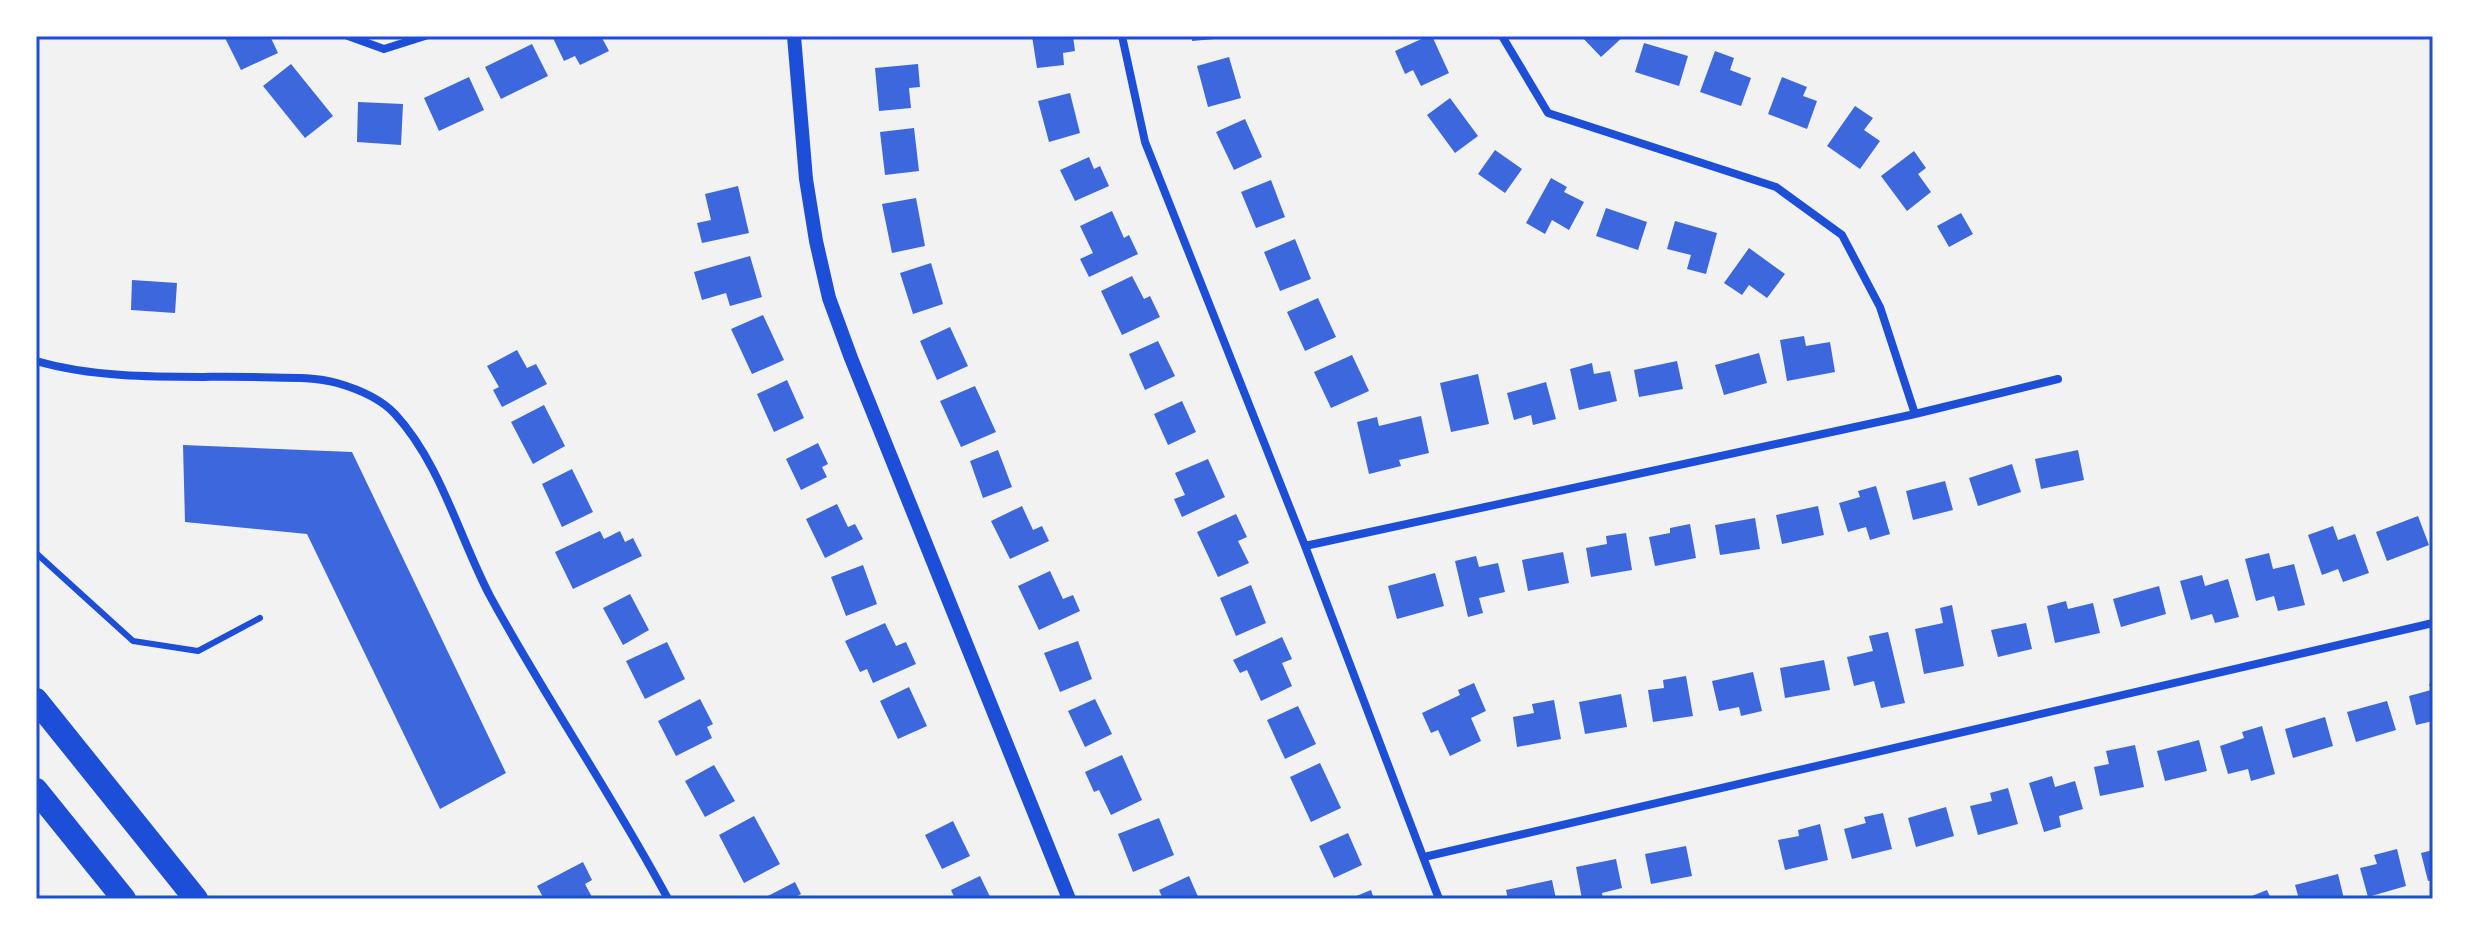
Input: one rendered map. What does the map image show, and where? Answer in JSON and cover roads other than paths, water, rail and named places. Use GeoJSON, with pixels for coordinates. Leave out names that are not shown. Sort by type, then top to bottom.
{"type":"FeatureCollection","features":[{"type":"Feature","properties":{"kind":"highway"},"geometry":{"type":"LineString","coordinates":[[36,700],[196,899]]}},
{"type":"Feature","properties":{"kind":"highway"},"geometry":{"type":"LineString","coordinates":[[36,790],[124,899]]}},
{"type":"Feature","properties":{"kind":"street"},"geometry":{"type":"LineString","coordinates":[[348,36],[384,49],[425,36]]}},
{"type":"Feature","properties":{"kind":"street"},"geometry":{"type":"LineString","coordinates":[[794,36],[806,179],[829,298],[1069,899]]}},
{"type":"Feature","properties":{"kind":"street"},"geometry":{"type":"LineString","coordinates":[[1122,36],[1145,142],[1305,546],[1439,899]]}},
{"type":"Feature","properties":{"kind":"street"},"geometry":{"type":"LineString","coordinates":[[1502,36],[1548,113],[1776,187],[1842,235],[1880,307],[1915,414]]}},
{"type":"Feature","properties":{"kind":"street"},"geometry":{"type":"LineString","coordinates":[[36,361],[96,374],[295,378],[333,382],[363,392],[394,412],[416,440],[490,594],[633,833],[668,899]]}},
{"type":"Feature","properties":{"kind":"street"},"geometry":{"type":"LineString","coordinates":[[1305,546],[1915,414],[2058,379]]}},
{"type":"Feature","properties":{"kind":"street"},"geometry":{"type":"LineString","coordinates":[[1424,857],[2433,623]]}},
{"type":"Feature","properties":{"kind":"lane"},"geometry":{"type":"LineString","coordinates":[[36,553],[133,641],[198,651],[260,618]]}}]}
